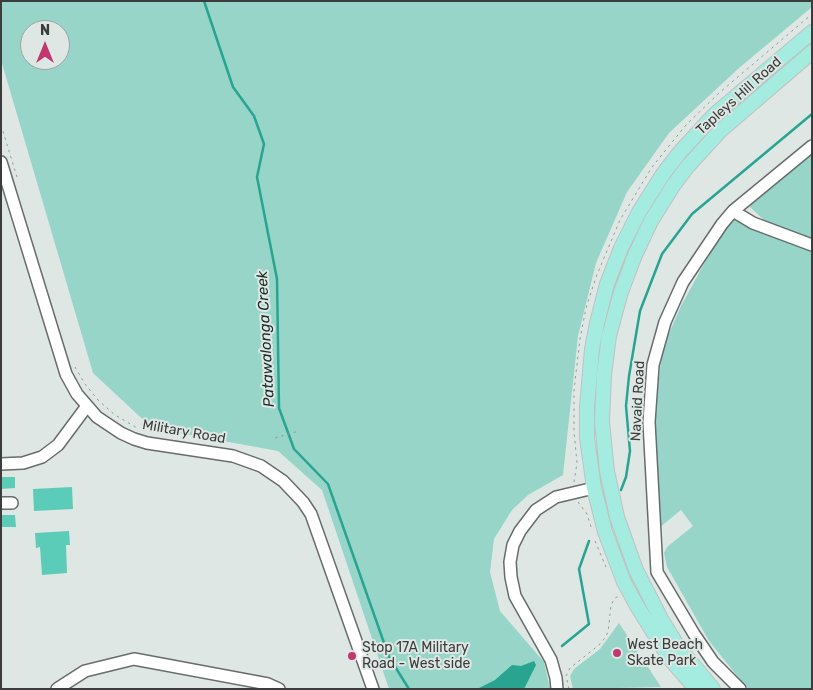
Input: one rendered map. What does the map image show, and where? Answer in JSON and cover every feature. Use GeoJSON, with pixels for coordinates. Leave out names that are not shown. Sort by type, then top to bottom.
{"type":"FeatureCollection","features":[{"type":"Feature","properties":{"kind":"main road","name":"Tapleys Hill Road"},"geometry":{"type":"LineString","coordinates":[[696,689],[670,658],[636,606],[624,582],[605,532],[594,488],[587,438],[589,370],[596,323],[607,284],[629,231],[663,174],[714,114],[812,32]]}},
{"type":"Feature","properties":{"kind":"main road","name":"Tapleys Hill Road"},"geometry":{"type":"LineString","coordinates":[[712,689],[677,645],[661,619],[626,548],[610,486],[602,422],[604,375],[610,336],[627,273],[651,221],[688,166],[720,131],[812,52]]}},
{"type":"Feature","properties":{"kind":"main road"},"geometry":{"type":"LineString","coordinates":[[594,488],[601,485],[597,442],[602,422]]}},
{"type":"Feature","properties":{"kind":"street","name":"Navaid Road"},"geometry":{"type":"LineString","coordinates":[[740,689],[714,662],[694,634],[657,572],[649,422],[653,366],[665,322],[683,282],[707,245],[733,211],[812,146]]}},
{"type":"Feature","properties":{"kind":"street","name":"Military Road"},"geometry":{"type":"LineString","coordinates":[[1,162],[66,374],[77,394],[97,417],[109,426],[134,439],[147,443],[233,456],[261,466],[283,481],[303,502],[311,514],[373,689]]}},
{"type":"Feature","properties":{"kind":"street"},"geometry":{"type":"LineString","coordinates":[[733,211],[753,223],[812,245]]}},
{"type":"Feature","properties":{"kind":"street"},"geometry":{"type":"LineString","coordinates":[[1,464],[23,464],[42,457],[58,445],[87,406]]}},
{"type":"Feature","properties":{"kind":"street"},"geometry":{"type":"LineString","coordinates":[[557,689],[551,660],[515,596],[510,577],[513,545],[520,531],[536,510],[556,497],[594,488]]}},
{"type":"Feature","properties":{"kind":"street"},"geometry":{"type":"LineString","coordinates":[[57,689],[85,671],[134,659],[268,684],[279,689]]}},
{"type":"Feature","properties":{"kind":"path"},"geometry":{"type":"LineString","coordinates":[[1,125],[18,180]]}},
{"type":"Feature","properties":{"kind":"path"},"geometry":{"type":"LineString","coordinates":[[74,364],[85,384],[98,400],[115,415],[143,432]]}},
{"type":"Feature","properties":{"kind":"path"},"geometry":{"type":"LineString","coordinates":[[275,438],[299,431]]}},
{"type":"Feature","properties":{"kind":"path"},"geometry":{"type":"LineString","coordinates":[[569,689],[566,676],[570,668],[605,638],[608,632],[612,605],[615,598],[621,595]]}},
{"type":"Feature","properties":{"kind":"shaded area"},"geometry":{"type":"Polygon","coordinates":[[[1,1],[812,1],[812,7],[739,68],[669,133],[627,192],[596,263],[578,336],[563,475],[528,495],[512,510],[494,539],[490,572],[500,611],[544,662],[550,689],[389,689],[322,490],[278,451],[152,428],[93,373],[1,60],[1,1]]]}},
{"type":"Feature","properties":{"kind":"shaded area"},"geometry":{"type":"Polygon","coordinates":[[[812,152],[812,240],[767,223],[750,207],[751,202],[812,152]]]}},
{"type":"Feature","properties":{"kind":"shaded area"},"geometry":{"type":"Polygon","coordinates":[[[734,219],[812,250],[812,689],[749,689],[742,682],[709,641],[667,567],[664,553],[667,547],[693,526],[681,510],[659,528],[653,424],[663,347],[681,306],[704,264],[726,226],[734,219]]]}},
{"type":"Feature","properties":{"kind":"shaded area","name":"West Beach Skate Park"},"geometry":{"type":"Polygon","coordinates":[[[619,623],[661,687],[573,689],[570,676],[574,669],[600,649],[619,623]]]}},
{"type":"Feature","properties":{"kind":"shaded area"},"geometry":{"type":"Polygon","coordinates":[[[534,661],[536,665],[524,689],[477,689],[495,680],[512,665],[521,666],[534,661]]]}},
{"type":"Feature","properties":{"kind":"building"},"geometry":{"type":"Polygon","coordinates":[[[1,477],[15,477],[15,488],[1,489],[1,477]]]}},
{"type":"Feature","properties":{"kind":"building"},"geometry":{"type":"Polygon","coordinates":[[[72,487],[73,509],[34,511],[33,489],[72,487]]]}},
{"type":"Feature","properties":{"kind":"building"},"geometry":{"type":"Polygon","coordinates":[[[1,515],[15,515],[16,527],[1,527],[1,515]]]}},
{"type":"Feature","properties":{"kind":"building"},"geometry":{"type":"Polygon","coordinates":[[[69,531],[70,545],[66,545],[67,573],[42,575],[40,547],[36,548],[35,533],[69,531]]]}},
{"type":"Feature","properties":{"kind":"waterway","name":"Patawalonga Creek"},"geometry":{"type":"LineString","coordinates":[[204,1],[233,87],[254,116],[264,144],[257,177],[277,279],[279,408],[294,449],[328,484],[389,657],[409,689]]}},
{"type":"Feature","properties":{"kind":"waterway"},"geometry":{"type":"LineString","coordinates":[[621,490],[626,477],[630,451],[626,406],[640,311],[662,254],[692,214],[812,114]]}},
{"type":"Feature","properties":{"kind":"waterway"},"geometry":{"type":"LineString","coordinates":[[562,646],[589,624],[579,569],[589,541]]}},
{"type":"Feature","properties":{"kind":"place","name":"West Beach Skate Park"},"geometry":{"type":"Point","coordinates":[617,653]}},
{"type":"Feature","properties":{"kind":"place","name":"Stop 17A Military Road - West side"},"geometry":{"type":"Point","coordinates":[352,656]}}]}
